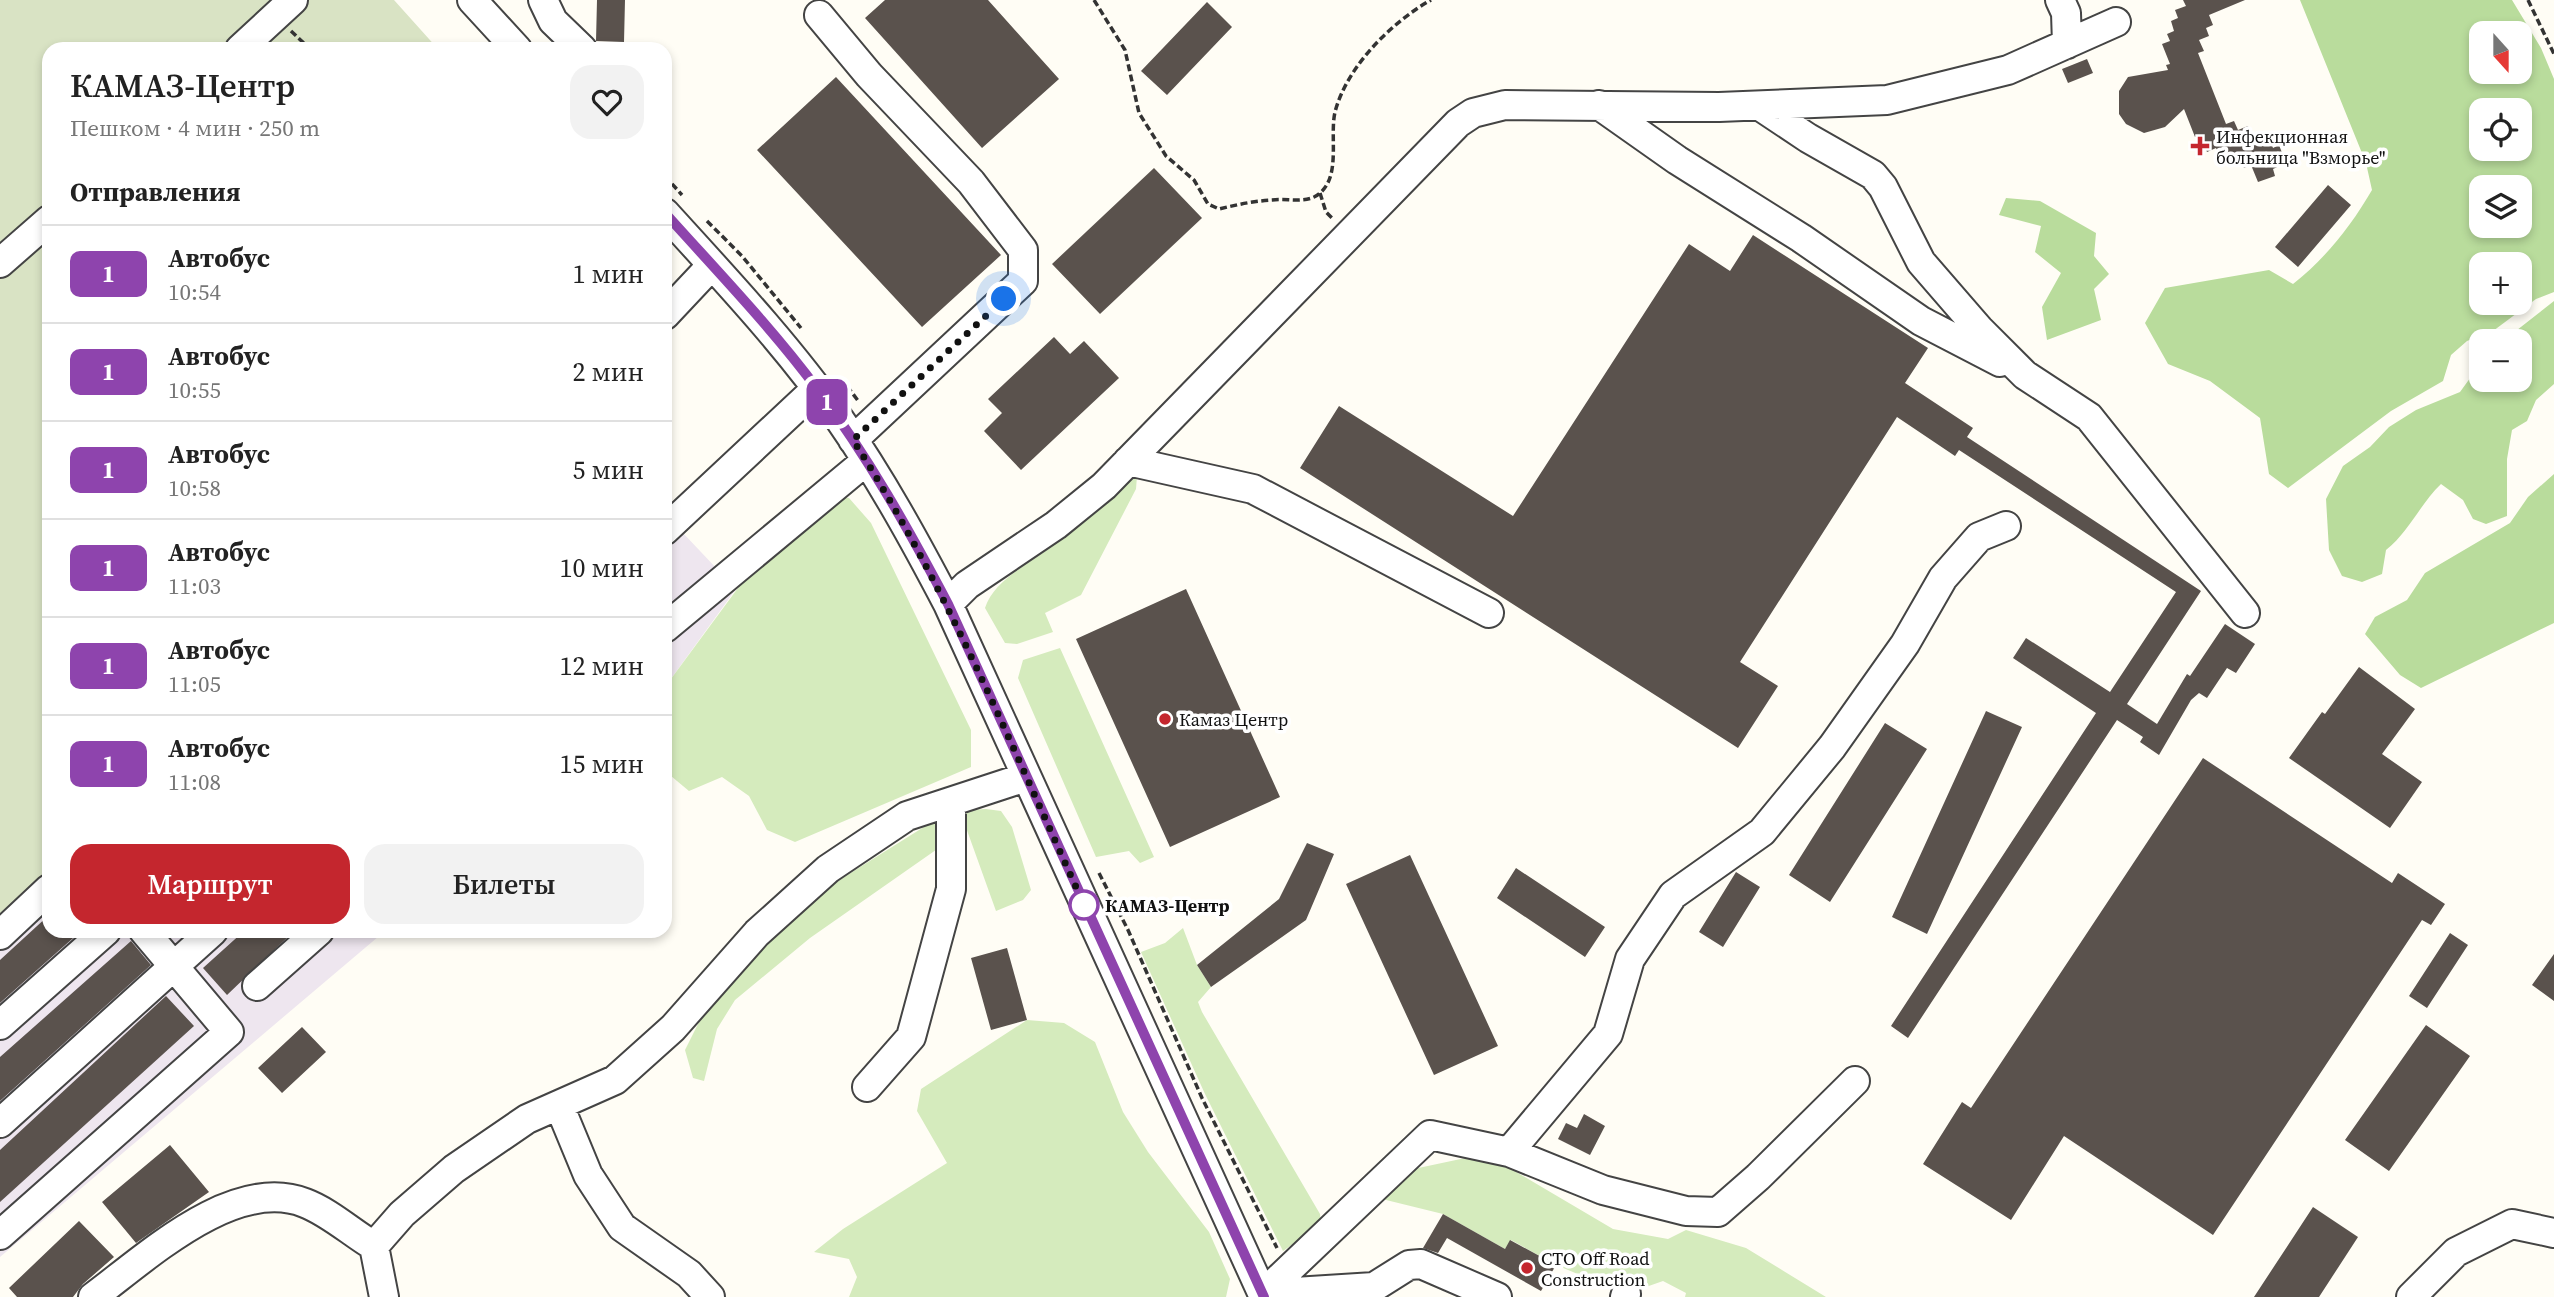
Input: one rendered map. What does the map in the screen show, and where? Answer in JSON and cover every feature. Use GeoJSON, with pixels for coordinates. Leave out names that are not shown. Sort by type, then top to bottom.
{"type":"FeatureCollection","features":[{"type":"Feature","properties":{"kind":"street"},"geometry":{"type":"LineString","coordinates":[[248,42],[293,0]]}},
{"type":"Feature","properties":{"kind":"street"},"geometry":{"type":"LineString","coordinates":[[472,0],[511,42]]}},
{"type":"Feature","properties":{"kind":"street"},"geometry":{"type":"LineString","coordinates":[[542,0],[553,21],[575,42]]}},
{"type":"Feature","properties":{"kind":"street"},"geometry":{"type":"LineString","coordinates":[[2060,0],[2066,13],[2067,44]]}},
{"type":"Feature","properties":{"kind":"street"},"geometry":{"type":"LineString","coordinates":[[672,622],[860,451],[1023,281],[1023,250],[971,182],[869,75],[819,15]]}},
{"type":"Feature","properties":{"kind":"street"},"geometry":{"type":"LineString","coordinates":[[948,604],[967,585],[1056,525],[1104,486],[1458,123],[1473,113],[1505,105],[1760,106],[1887,100],[2007,71],[2116,22]]}},
{"type":"Feature","properties":{"kind":"street"},"geometry":{"type":"LineString","coordinates":[[1599,105],[1677,160],[1801,238],[1921,321],[2025,375],[2089,417],[2245,613]]}},
{"type":"Feature","properties":{"kind":"street"},"geometry":{"type":"LineString","coordinates":[[1760,106],[1808,138],[1873,175],[1883,187],[1921,262],[1979,329],[2025,375]]}},
{"type":"Feature","properties":{"kind":"street"},"geometry":{"type":"LineString","coordinates":[[672,221],[817,388],[860,451],[948,604],[1264,1296]]}},
{"type":"Feature","properties":{"kind":"street"},"geometry":{"type":"LineString","coordinates":[[0,263],[42,226]]}},
{"type":"Feature","properties":{"kind":"street"},"geometry":{"type":"LineString","coordinates":[[672,308],[712,265]]}},
{"type":"Feature","properties":{"kind":"street"},"geometry":{"type":"LineString","coordinates":[[672,523],[817,388]]}},
{"type":"Feature","properties":{"kind":"street"},"geometry":{"type":"LineString","coordinates":[[1128,461],[1253,488],[1489,613]]}},
{"type":"Feature","properties":{"kind":"street"},"geometry":{"type":"LineString","coordinates":[[1509,1152],[1608,1034],[1630,959],[1673,895],[1762,832],[1832,747],[1905,644],[1943,578],[1979,537],[2006,526]]}},
{"type":"Feature","properties":{"kind":"street"},"geometry":{"type":"LineString","coordinates":[[374,1246],[402,1214],[454,1169],[527,1119],[615,1080],[673,1028],[757,933],[828,869],[906,816],[1026,777]]}},
{"type":"Feature","properties":{"kind":"street"},"geometry":{"type":"LineString","coordinates":[[867,1087],[911,1037],[951,888],[951,802]]}},
{"type":"Feature","properties":{"kind":"street"},"geometry":{"type":"LineString","coordinates":[[0,935],[42,896]]}},
{"type":"Feature","properties":{"kind":"street"},"geometry":{"type":"LineString","coordinates":[[0,1025],[98,938]]}},
{"type":"Feature","properties":{"kind":"street"},"geometry":{"type":"LineString","coordinates":[[0,1235],[229,1032],[150,938]]}},
{"type":"Feature","properties":{"kind":"street"},"geometry":{"type":"LineString","coordinates":[[0,1123],[205,938]]}},
{"type":"Feature","properties":{"kind":"street"},"geometry":{"type":"LineString","coordinates":[[257,986],[311,938]]}},
{"type":"Feature","properties":{"kind":"street"},"geometry":{"type":"LineString","coordinates":[[1264,1296],[1430,1135],[1509,1152],[1603,1190],[1686,1211],[1718,1212],[1758,1177],[1855,1081]]}},
{"type":"Feature","properties":{"kind":"street"},"geometry":{"type":"LineString","coordinates":[[559,1105],[589,1175],[622,1227],[689,1274],[710,1297]]}},
{"type":"Feature","properties":{"kind":"street"},"geometry":{"type":"LineString","coordinates":[[93,1297],[193,1223],[256,1199],[277,1195],[307,1203],[374,1246],[384,1297]]}},
{"type":"Feature","properties":{"kind":"street"},"geometry":{"type":"LineString","coordinates":[[2411,1297],[2456,1252],[2512,1224],[2554,1233]]}},
{"type":"Feature","properties":{"kind":"street"},"geometry":{"type":"LineString","coordinates":[[1264,1296],[1374,1287],[1409,1265],[1421,1264],[1497,1297]]}},
{"type":"Feature","properties":{"kind":"path"},"geometry":{"type":"LineString","coordinates":[[1094,0],[1125,50],[1139,113],[1166,156],[1194,180],[1208,204],[1219,209],[1252,202],[1303,201],[1320,193],[1328,183],[1330,174],[1335,113],[1350,81],[1387,34],[1432,0]]}},
{"type":"Feature","properties":{"kind":"path"},"geometry":{"type":"LineString","coordinates":[[2528,0],[2554,54]]}},
{"type":"Feature","properties":{"kind":"path"},"geometry":{"type":"LineString","coordinates":[[1320,193],[1326,212]]}},
{"type":"Feature","properties":{"kind":"shaded area"},"geometry":{"type":"Polygon","coordinates":[[[672,521],[736,589],[672,677],[672,521]]]}},
{"type":"Feature","properties":{"kind":"shaded area"},"geometry":{"type":"Polygon","coordinates":[[[42,881],[42,938],[377,938],[0,1257],[0,929],[42,881]]]}},
{"type":"Feature","properties":{"kind":"green space"},"geometry":{"type":"Polygon","coordinates":[[[0,0],[394,0],[432,42],[42,42],[42,881],[0,929],[0,0]]]}},
{"type":"Feature","properties":{"kind":"green space"},"geometry":{"type":"Polygon","coordinates":[[[2300,0],[2512,0],[2525,21],[2469,21],[2469,84],[2532,84],[2532,33],[2554,79],[2554,292],[2532,302],[2532,252],[2469,252],[2469,315],[2514,315],[2496,329],[2469,329],[2469,340],[2451,355],[2443,381],[2391,411],[2288,488],[2269,474],[2260,418],[2210,381],[2168,364],[2145,323],[2165,288],[2269,270],[2293,284],[2337,241],[2372,190],[2366,163],[2300,0]]]}},
{"type":"Feature","properties":{"kind":"green space"},"geometry":{"type":"Polygon","coordinates":[[[2006,198],[2040,201],[2096,233],[2094,256],[2109,274],[2094,289],[2101,320],[2047,340],[2042,307],[2061,273],[2035,252],[2041,226],[1999,215],[2006,198]]]}},
{"type":"Feature","properties":{"kind":"green space"},"geometry":{"type":"Polygon","coordinates":[[[2554,301],[2554,384],[2536,400],[2527,421],[2512,430],[2507,459],[2507,516],[2486,524],[2473,519],[2463,500],[2441,484],[2386,550],[2382,574],[2362,582],[2342,576],[2329,550],[2326,499],[2343,466],[2370,447],[2389,427],[2416,410],[2460,392],[2469,380],[2469,392],[2532,392],[2532,329],[2518,329],[2554,301]]]}},
{"type":"Feature","properties":{"kind":"green space"},"geometry":{"type":"Polygon","coordinates":[[[2554,474],[2554,623],[2421,688],[2400,675],[2365,634],[2375,617],[2407,600],[2425,573],[2510,523],[2528,497],[2554,474]]]}},
{"type":"Feature","properties":{"kind":"green space"},"geometry":{"type":"Polygon","coordinates":[[[1127,475],[1137,476],[1136,489],[1081,595],[1045,613],[1053,632],[1017,644],[1005,643],[985,608],[997,588],[1075,527],[1127,475]]]}},
{"type":"Feature","properties":{"kind":"green space"},"geometry":{"type":"Polygon","coordinates":[[[839,497],[849,498],[871,523],[971,730],[971,767],[795,842],[767,830],[749,796],[722,777],[689,791],[672,777],[672,678],[749,573],[839,497]]]}},
{"type":"Feature","properties":{"kind":"green space"},"geometry":{"type":"Polygon","coordinates":[[[1060,648],[1154,857],[1140,863],[1129,851],[1096,857],[1018,678],[1023,660],[1060,648]]]}},
{"type":"Feature","properties":{"kind":"green space"},"geometry":{"type":"Polygon","coordinates":[[[967,810],[1001,811],[1012,827],[1031,890],[1023,900],[996,911],[964,822],[967,810]]]}},
{"type":"Feature","properties":{"kind":"green space"},"geometry":{"type":"Polygon","coordinates":[[[935,820],[945,824],[943,845],[810,938],[735,1000],[717,1029],[704,1081],[693,1078],[685,1050],[705,1010],[776,927],[841,879],[935,820]]]}},
{"type":"Feature","properties":{"kind":"green space"},"geometry":{"type":"Polygon","coordinates":[[[1183,928],[1197,965],[1211,987],[1198,1002],[1202,1012],[1320,1214],[1321,1224],[1283,1251],[1205,1094],[1141,952],[1165,943],[1183,928]]]}},
{"type":"Feature","properties":{"kind":"green space"},"geometry":{"type":"Polygon","coordinates":[[[1027,1020],[1064,1023],[1095,1042],[1123,1112],[1148,1152],[1209,1232],[1230,1279],[1226,1297],[849,1297],[857,1277],[849,1259],[814,1252],[843,1229],[947,1163],[917,1111],[921,1089],[1027,1020]]]}},
{"type":"Feature","properties":{"kind":"green space"},"geometry":{"type":"Polygon","coordinates":[[[1470,1157],[1501,1163],[1613,1229],[1668,1239],[1686,1230],[1746,1248],[1826,1297],[1685,1297],[1686,1293],[1663,1281],[1626,1294],[1556,1265],[1511,1240],[1505,1249],[1443,1214],[1382,1199],[1409,1170],[1470,1157]]]}},
{"type":"Feature","properties":{"kind":"building"},"geometry":{"type":"Polygon","coordinates":[[[597,0],[625,0],[624,42],[596,41],[597,0]]]}},
{"type":"Feature","properties":{"kind":"building"},"geometry":{"type":"Polygon","coordinates":[[[885,0],[988,0],[1059,79],[982,148],[865,18],[885,0]]]}},
{"type":"Feature","properties":{"kind":"building"},"geometry":{"type":"Polygon","coordinates":[[[2183,0],[2245,0],[2209,15],[2213,25],[2206,28],[2209,36],[2199,40],[2204,51],[2198,53],[2226,124],[2234,121],[2238,130],[2248,126],[2251,135],[2260,131],[2264,142],[2270,139],[2273,148],[2279,145],[2286,163],[2273,169],[2275,176],[2258,182],[2251,165],[2244,168],[2240,159],[2232,162],[2228,153],[2219,156],[2216,148],[2207,152],[2200,135],[2195,137],[2184,109],[2165,127],[2144,133],[2126,124],[2119,114],[2119,91],[2128,77],[2168,70],[2166,65],[2170,64],[2162,44],[2170,41],[2167,34],[2174,31],[2171,21],[2178,18],[2175,10],[2186,6],[2183,0]]]}},
{"type":"Feature","properties":{"kind":"building"},"geometry":{"type":"Polygon","coordinates":[[[1207,2],[1232,27],[1167,95],[1141,71],[1207,2]]]}},
{"type":"Feature","properties":{"kind":"building"},"geometry":{"type":"Polygon","coordinates":[[[2087,59],[2093,73],[2068,83],[2062,69],[2087,59]]]}},
{"type":"Feature","properties":{"kind":"building"},"geometry":{"type":"Polygon","coordinates":[[[836,77],[1001,255],[922,327],[757,150],[836,77]]]}},
{"type":"Feature","properties":{"kind":"building"},"geometry":{"type":"Polygon","coordinates":[[[1154,168],[1202,218],[1100,314],[1052,264],[1154,168]]]}},
{"type":"Feature","properties":{"kind":"building"},"geometry":{"type":"Polygon","coordinates":[[[2328,185],[2351,205],[2298,267],[2275,247],[2328,185]]]}},
{"type":"Feature","properties":{"kind":"building"},"geometry":{"type":"Polygon","coordinates":[[[1753,235],[1928,348],[1905,383],[1973,428],[1967,437],[2201,591],[2127,704],[2157,724],[2187,674],[2190,676],[2225,624],[2255,644],[2236,673],[2227,668],[2207,698],[2199,693],[2191,700],[2159,755],[2140,742],[2143,737],[2117,720],[1908,1038],[1891,1026],[2096,713],[2013,658],[2026,638],[2110,692],[2176,592],[1959,450],[1955,456],[1897,417],[1740,662],[1778,686],[1738,748],[1300,468],[1339,406],[1513,516],[1689,244],[1730,271],[1753,235]]]}},
{"type":"Feature","properties":{"kind":"building"},"geometry":{"type":"Polygon","coordinates":[[[1054,337],[1070,354],[1084,341],[1119,378],[1021,470],[984,431],[1002,413],[988,399],[1054,337]]]}},
{"type":"Feature","properties":{"kind":"building"},"geometry":{"type":"Polygon","coordinates":[[[1186,589],[1280,797],[1170,847],[1076,639],[1186,589]]]}},
{"type":"Feature","properties":{"kind":"building"},"geometry":{"type":"Polygon","coordinates":[[[2359,667],[2415,709],[2382,754],[2422,782],[2390,828],[2289,758],[2359,667]]]}},
{"type":"Feature","properties":{"kind":"building"},"geometry":{"type":"Polygon","coordinates":[[[1986,711],[2022,727],[1927,934],[1892,917],[1986,711]]]}},
{"type":"Feature","properties":{"kind":"building"},"geometry":{"type":"Polygon","coordinates":[[[1885,723],[1927,749],[1830,902],[1789,875],[1885,723]]]}},
{"type":"Feature","properties":{"kind":"building"},"geometry":{"type":"Polygon","coordinates":[[[2203,758],[2392,883],[2398,873],[2445,904],[2431,925],[2422,920],[2213,1235],[2064,1136],[2011,1220],[1923,1164],[1962,1102],[1971,1108],[2203,758]]]}},
{"type":"Feature","properties":{"kind":"building"},"geometry":{"type":"Polygon","coordinates":[[[1307,843],[1334,854],[1306,920],[1211,987],[1197,965],[1279,899],[1307,843]]]}},
{"type":"Feature","properties":{"kind":"building"},"geometry":{"type":"Polygon","coordinates":[[[1410,855],[1498,1046],[1434,1075],[1346,884],[1410,855]]]}},
{"type":"Feature","properties":{"kind":"building"},"geometry":{"type":"Polygon","coordinates":[[[1516,868],[1605,927],[1585,957],[1497,898],[1516,868]]]}},
{"type":"Feature","properties":{"kind":"building"},"geometry":{"type":"Polygon","coordinates":[[[1736,872],[1760,887],[1723,947],[1699,932],[1736,872]]]}},
{"type":"Feature","properties":{"kind":"building"},"geometry":{"type":"Polygon","coordinates":[[[42,921],[42,938],[73,938],[0,1003],[0,960],[42,921]]]}},
{"type":"Feature","properties":{"kind":"building"},"geometry":{"type":"Polygon","coordinates":[[[2450,933],[2468,945],[2427,1008],[2409,996],[2450,933]]]}},
{"type":"Feature","properties":{"kind":"building"},"geometry":{"type":"Polygon","coordinates":[[[236,938],[287,938],[227,995],[203,968],[236,938]]]}},
{"type":"Feature","properties":{"kind":"building"},"geometry":{"type":"Polygon","coordinates":[[[131,941],[151,965],[0,1101],[0,1057],[131,941]]]}},
{"type":"Feature","properties":{"kind":"building"},"geometry":{"type":"Polygon","coordinates":[[[1007,948],[1027,1020],[991,1030],[971,958],[1007,948]]]}},
{"type":"Feature","properties":{"kind":"building"},"geometry":{"type":"Polygon","coordinates":[[[2554,954],[2554,1001],[2532,985],[2554,954]]]}},
{"type":"Feature","properties":{"kind":"building"},"geometry":{"type":"Polygon","coordinates":[[[166,996],[194,1026],[0,1202],[0,1150],[166,996]]]}},
{"type":"Feature","properties":{"kind":"building"},"geometry":{"type":"Polygon","coordinates":[[[2426,1025],[2470,1056],[2389,1171],[2345,1140],[2426,1025]]]}},
{"type":"Feature","properties":{"kind":"building"},"geometry":{"type":"Polygon","coordinates":[[[302,1027],[326,1052],[282,1093],[258,1068],[302,1027]]]}},
{"type":"Feature","properties":{"kind":"building"},"geometry":{"type":"Polygon","coordinates":[[[1584,1114],[1605,1126],[1590,1155],[1558,1139],[1566,1123],[1577,1128],[1584,1114]]]}},
{"type":"Feature","properties":{"kind":"building"},"geometry":{"type":"Polygon","coordinates":[[[170,1145],[209,1192],[136,1243],[102,1202],[170,1145]]]}},
{"type":"Feature","properties":{"kind":"building"},"geometry":{"type":"Polygon","coordinates":[[[2313,1207],[2358,1237],[2319,1297],[2254,1297],[2313,1207]]]}},
{"type":"Feature","properties":{"kind":"building"},"geometry":{"type":"Polygon","coordinates":[[[1443,1214],[1505,1249],[1510,1240],[1556,1265],[1541,1291],[1447,1238],[1438,1253],[1423,1248],[1443,1214]]]}},
{"type":"Feature","properties":{"kind":"building"},"geometry":{"type":"Polygon","coordinates":[[[79,1221],[114,1257],[83,1284],[73,1297],[17,1297],[9,1288],[79,1221]]]}},
{"type":"Feature","properties":{"kind":"bus line","name":"1"},"geometry":{"type":"LineString","coordinates":[[672,221],[757,314],[817,388],[841,421],[911,535],[948,604],[1264,1297]]}},
{"type":"Feature","properties":{"kind":"place","name":"Инфекционная больница \"Взморье\""},"geometry":{"type":"Point","coordinates":[2200,146]}},
{"type":"Feature","properties":{"kind":"place","name":"Камаз Центр"},"geometry":{"type":"Point","coordinates":[1165,719]}},
{"type":"Feature","properties":{"kind":"place","name":"КАМАЗ-Центр"},"geometry":{"type":"Point","coordinates":[1084,905]}},
{"type":"Feature","properties":{"kind":"place","name":"СТО Off Road Construction"},"geometry":{"type":"Point","coordinates":[1527,1268]}},
{"type":"Feature","properties":{"kind":"route"},"geometry":{"type":"LineString","coordinates":[[1004,299],[853,440],[890,498],[948,604],[1086,909],[1084,905]]}}]}
